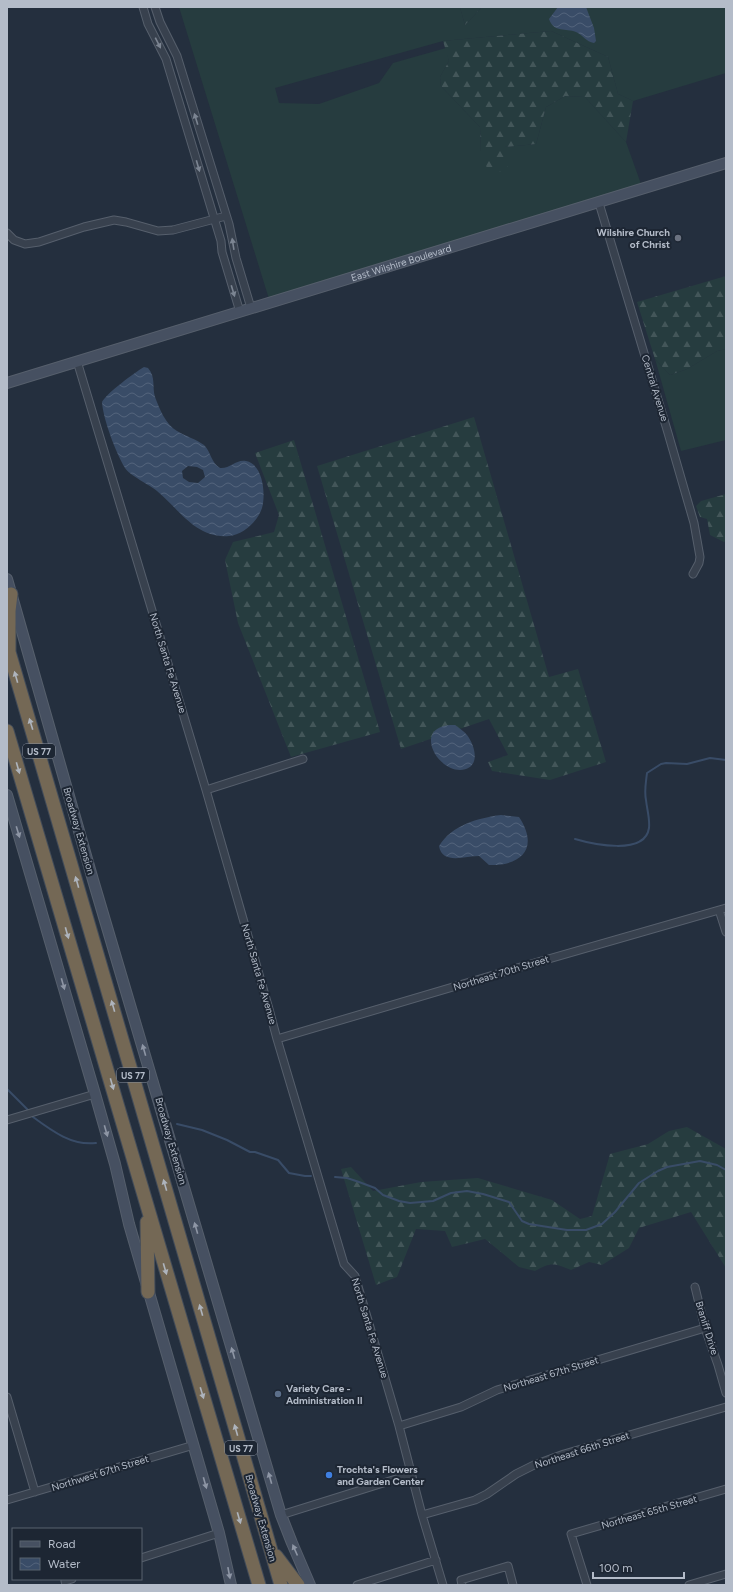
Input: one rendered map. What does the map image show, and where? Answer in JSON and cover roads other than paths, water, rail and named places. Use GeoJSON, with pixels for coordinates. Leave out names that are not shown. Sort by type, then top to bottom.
{"type":"FeatureCollection","features":[{"type":"Feature","properties":{"kind":"highway","name":"Broadway Extension"},"geometry":{"type":"LineString","coordinates":[[11,594],[8,649],[281,1585]]}},
{"type":"Feature","properties":{"kind":"highway","name":"Broadway Extension"},"geometry":{"type":"LineString","coordinates":[[7,730],[259,1585]]}},
{"type":"Feature","properties":{"kind":"highway"},"geometry":{"type":"LineString","coordinates":[[146,1204],[148,1292]]}},
{"type":"Feature","properties":{"kind":"highway"},"geometry":{"type":"LineString","coordinates":[[245,1539],[254,1585]]}},
{"type":"Feature","properties":{"kind":"highway"},"geometry":{"type":"LineString","coordinates":[[270,1548],[298,1585]]}},
{"type":"Feature","properties":{"kind":"main road","name":"East Wilshire Boulevard"},"geometry":{"type":"LineString","coordinates":[[7,383],[726,163]]}},
{"type":"Feature","properties":{"kind":"main road","name":"Broadway Extension"},"geometry":{"type":"LineString","coordinates":[[7,579],[87,859],[281,1515],[310,1585]]}},
{"type":"Feature","properties":{"kind":"main road"},"geometry":{"type":"LineString","coordinates":[[7,795],[115,1164],[129,1224],[219,1533],[231,1585]]}},
{"type":"Feature","properties":{"kind":"street"},"geometry":{"type":"LineString","coordinates":[[143,7],[148,24],[166,59],[213,220],[221,241],[222,252],[240,312]]}},
{"type":"Feature","properties":{"kind":"street"},"geometry":{"type":"LineString","coordinates":[[154,7],[177,56],[226,216],[236,258],[251,308]]}},
{"type":"Feature","properties":{"kind":"street","name":"Central Avenue"},"geometry":{"type":"LineString","coordinates":[[599,203],[694,523],[700,557],[693,574]]}},
{"type":"Feature","properties":{"kind":"street"},"geometry":{"type":"LineString","coordinates":[[7,234],[14,240],[25,244],[39,242],[84,227],[114,220],[158,231],[173,230],[226,216]]}},
{"type":"Feature","properties":{"kind":"street","name":"North Santa Fe Avenue"},"geometry":{"type":"LineString","coordinates":[[77,361],[206,790],[270,1009],[277,1039],[344,1264],[355,1276],[399,1426],[422,1515],[443,1585]]}},
{"type":"Feature","properties":{"kind":"street"},"geometry":{"type":"LineString","coordinates":[[206,790],[303,759]]}},
{"type":"Feature","properties":{"kind":"street"},"geometry":{"type":"LineString","coordinates":[[723,909],[726,932]]}},
{"type":"Feature","properties":{"kind":"street","name":"Northeast 70th Street"},"geometry":{"type":"LineString","coordinates":[[277,1039],[506,971],[723,909]]}},
{"type":"Feature","properties":{"kind":"street"},"geometry":{"type":"LineString","coordinates":[[7,1120],[95,1094]]}},
{"type":"Feature","properties":{"kind":"street","name":"Braniff Drive"},"geometry":{"type":"LineString","coordinates":[[695,1287],[705,1328],[726,1392]]}},
{"type":"Feature","properties":{"kind":"street","name":"Northeast 67th Street"},"geometry":{"type":"LineString","coordinates":[[399,1426],[461,1407],[497,1390],[705,1328]]}},
{"type":"Feature","properties":{"kind":"street"},"geometry":{"type":"LineString","coordinates":[[718,1364],[726,1362]]}},
{"type":"Feature","properties":{"kind":"street"},"geometry":{"type":"LineString","coordinates":[[7,1397],[35,1492]]}},
{"type":"Feature","properties":{"kind":"street","name":"Northeast 66th Street"},"geometry":{"type":"LineString","coordinates":[[422,1515],[475,1500],[487,1494],[516,1474],[534,1465],[564,1454],[726,1407]]}},
{"type":"Feature","properties":{"kind":"street","name":"Northwest 67th Street"},"geometry":{"type":"LineString","coordinates":[[7,1500],[194,1445]]}},
{"type":"Feature","properties":{"kind":"street"},"geometry":{"type":"LineString","coordinates":[[281,1515],[412,1474]]}},
{"type":"Feature","properties":{"kind":"street","name":"Northeast 65th Street"},"geometry":{"type":"LineString","coordinates":[[587,1585],[571,1534],[726,1489]]}},
{"type":"Feature","properties":{"kind":"street"},"geometry":{"type":"LineString","coordinates":[[142,1558],[219,1533]]}},
{"type":"Feature","properties":{"kind":"street"},"geometry":{"type":"LineString","coordinates":[[357,1585],[436,1560]]}},
{"type":"Feature","properties":{"kind":"street"},"geometry":{"type":"LineString","coordinates":[[462,1585],[461,1580],[508,1566],[513,1585]]}},
{"type":"Feature","properties":{"kind":"street"},"geometry":{"type":"LineString","coordinates":[[689,1585],[726,1574]]}},
{"type":"Feature","properties":{"kind":"water"},"geometry":{"type":"Polygon","coordinates":[[[558,7],[586,7],[594,28],[596,41],[594,43],[591,42],[576,32],[554,26],[549,19],[558,7]]]}},
{"type":"Feature","properties":{"kind":"water"},"geometry":{"type":"Polygon","coordinates":[[[144,367],[148,368],[152,375],[155,397],[169,425],[177,431],[204,445],[217,466],[220,468],[227,467],[239,461],[246,461],[252,463],[260,473],[264,495],[262,508],[257,518],[240,533],[229,536],[217,536],[198,528],[157,491],[131,474],[125,468],[110,436],[102,402],[128,378],[144,367]],[[188,466],[182,471],[183,478],[189,482],[198,483],[205,477],[203,470],[197,467],[188,466]]]}},
{"type":"Feature","properties":{"kind":"water"},"geometry":{"type":"Polygon","coordinates":[[[455,725],[467,735],[473,745],[475,757],[474,762],[467,769],[460,770],[451,768],[443,763],[436,755],[432,747],[431,739],[434,732],[442,727],[455,725]]]}},
{"type":"Feature","properties":{"kind":"water"},"geometry":{"type":"Polygon","coordinates":[[[501,815],[519,817],[525,828],[528,837],[527,846],[524,853],[519,858],[511,862],[489,865],[479,856],[449,858],[441,852],[439,846],[444,839],[458,828],[483,818],[501,815]]]}},
{"type":"Feature","properties":{"kind":"waterway"},"geometry":{"type":"LineString","coordinates":[[575,839],[617,846],[638,842],[645,837],[649,828],[649,817],[645,793],[647,773],[661,764],[666,763],[687,764],[710,758],[726,760]]}},
{"type":"Feature","properties":{"kind":"waterway"},"geometry":{"type":"LineString","coordinates":[[7,1089],[28,1110]]}},
{"type":"Feature","properties":{"kind":"waterway"},"geometry":{"type":"LineString","coordinates":[[33,1117],[55,1132],[71,1140],[96,1143]]}},
{"type":"Feature","properties":{"kind":"waterway"},"geometry":{"type":"LineString","coordinates":[[177,1124],[202,1130],[227,1140],[250,1152],[255,1152],[278,1160],[289,1173],[311,1176]]}},
{"type":"Feature","properties":{"kind":"waterway"},"geometry":{"type":"LineString","coordinates":[[335,1177],[347,1178],[359,1182],[375,1188],[383,1195],[399,1201],[410,1203],[433,1201],[451,1193],[467,1191],[483,1194],[509,1202],[522,1221],[529,1224],[567,1230],[586,1230],[602,1224],[615,1212],[639,1183],[667,1167],[700,1161],[717,1165],[726,1170]]}},
{"type":"Feature","properties":{"kind":"place","name":"Wilshire Church of Christ"},"geometry":{"type":"Point","coordinates":[678,238]}},
{"type":"Feature","properties":{"kind":"place","name":"Variety Care - Administration II"},"geometry":{"type":"Point","coordinates":[278,1394]}},
{"type":"Feature","properties":{"kind":"place","name":"Trochta's Flowers and Garden Center"},"geometry":{"type":"Point","coordinates":[329,1475]}}]}
